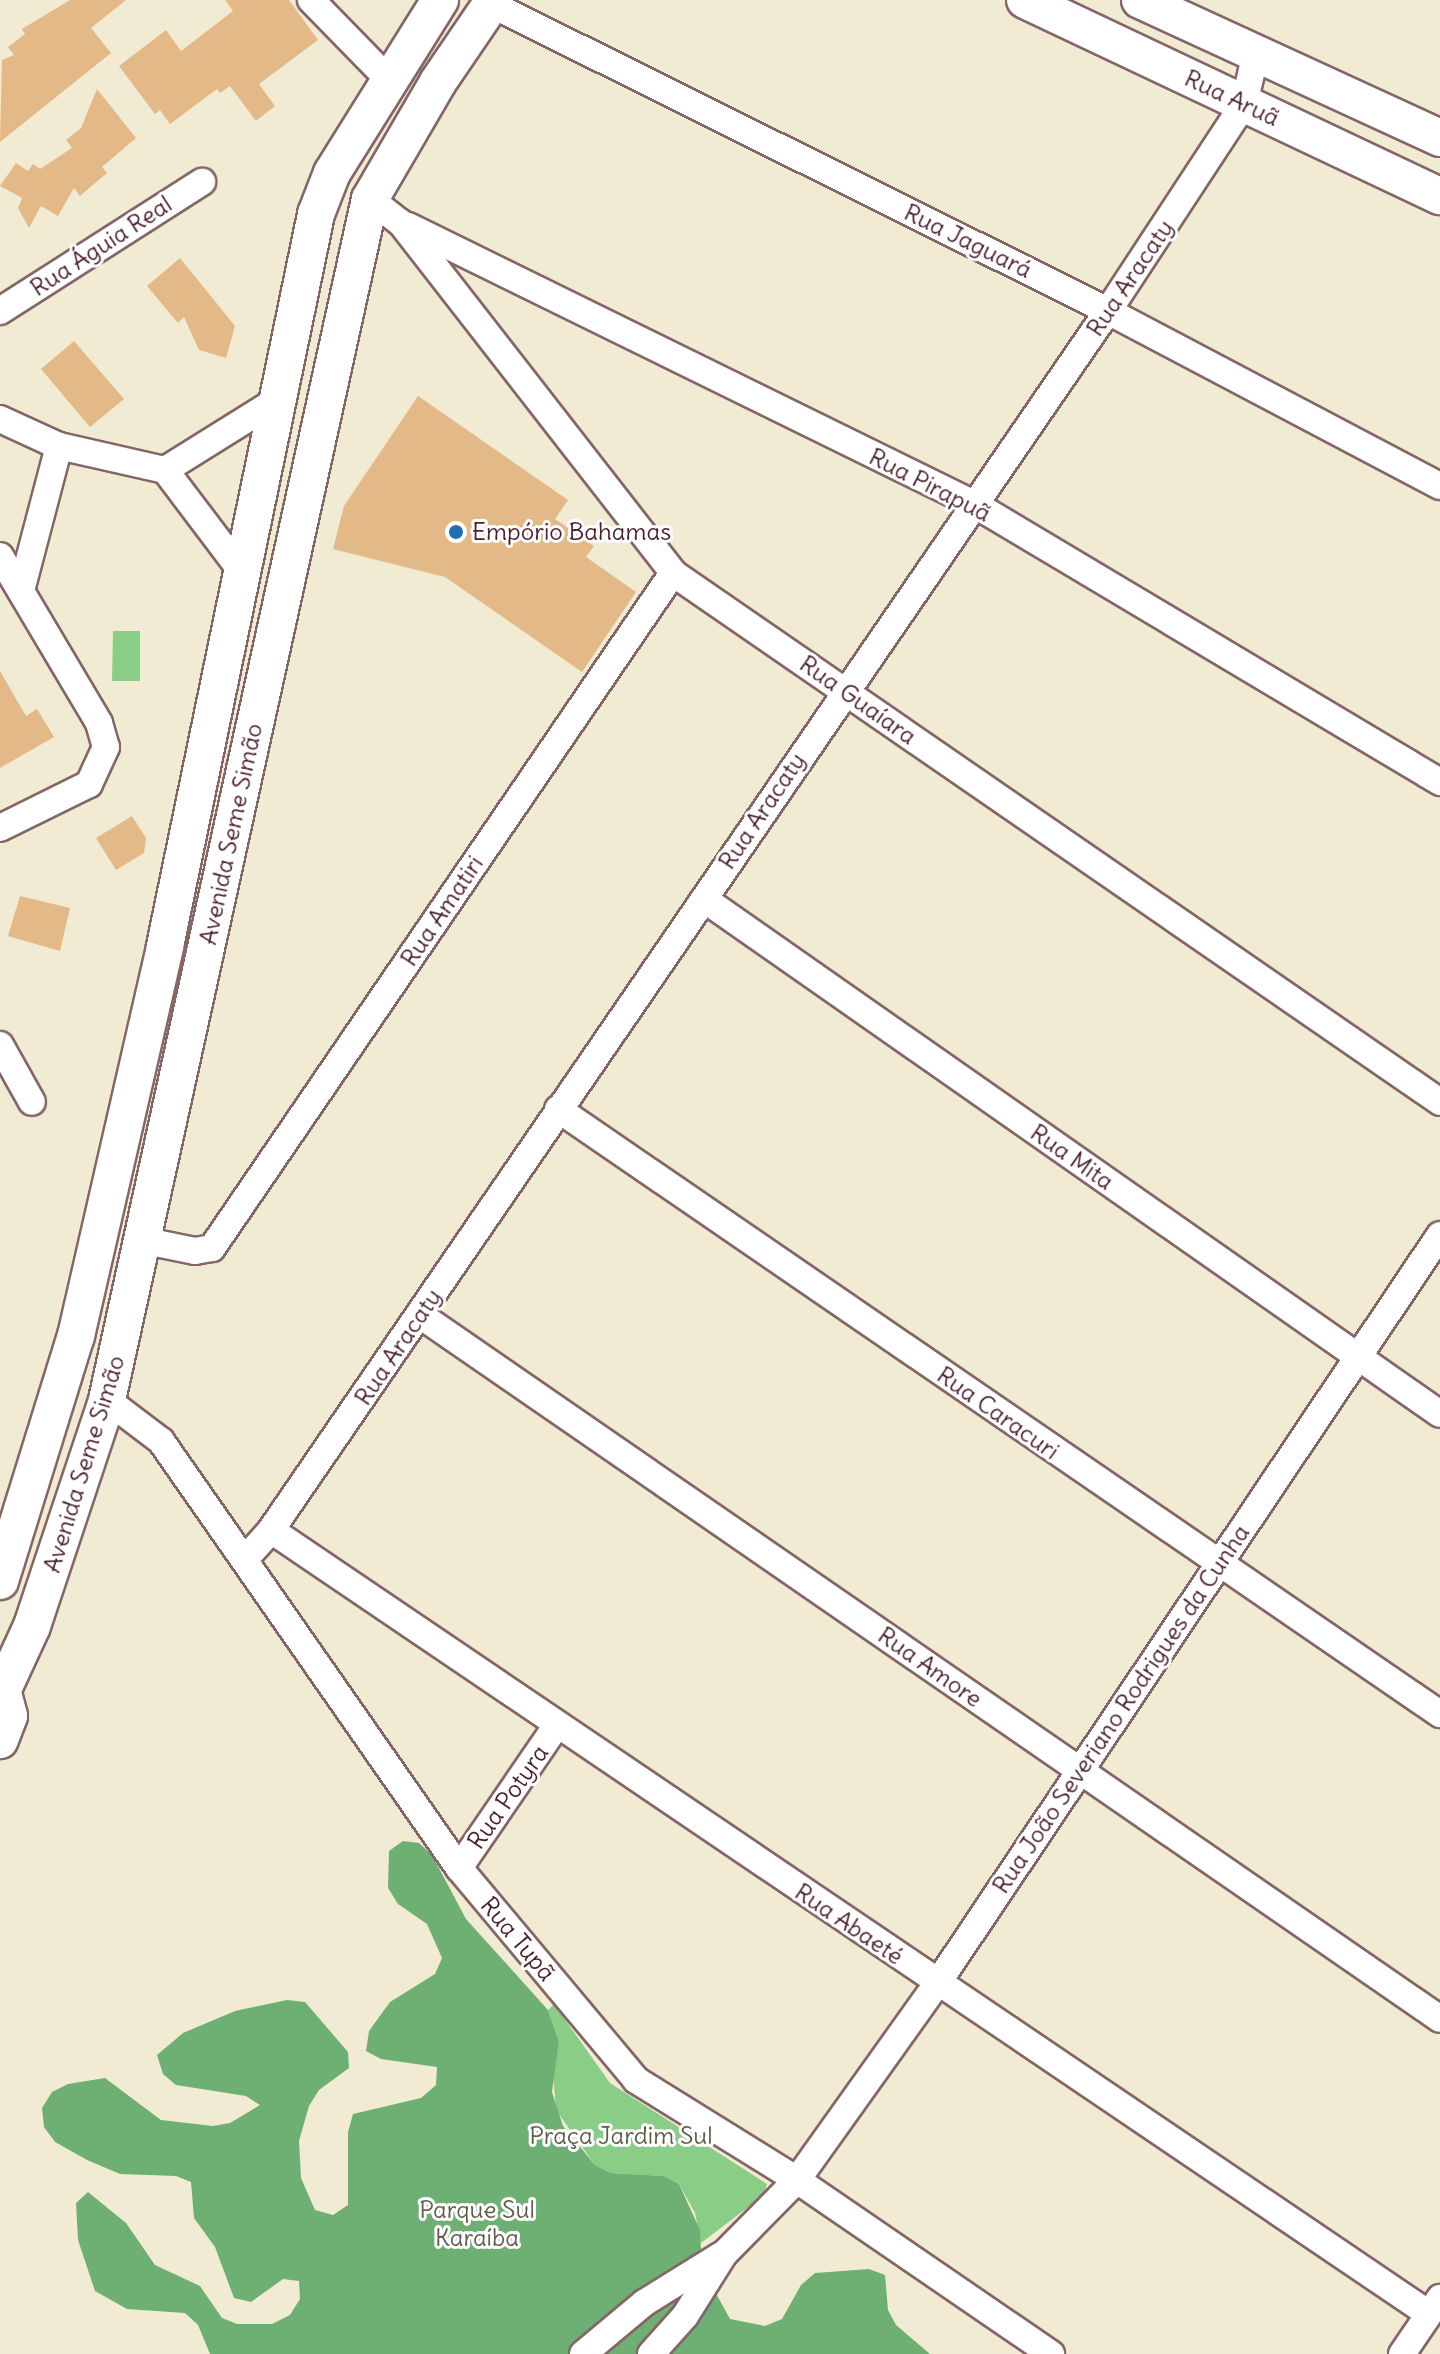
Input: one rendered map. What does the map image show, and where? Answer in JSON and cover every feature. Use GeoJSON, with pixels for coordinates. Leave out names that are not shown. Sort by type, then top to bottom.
{"type":"FeatureCollection","features":[{"type":"Feature","properties":{"kind":"main road","name":"Avenida Seme Simão"},"geometry":{"type":"LineString","coordinates":[[0,1581],[76,1336],[195,792],[304,267],[332,173],[440,0]]}},
{"type":"Feature","properties":{"kind":"main road","name":"Rua Aruã"},"geometry":{"type":"LineString","coordinates":[[1025,0],[1440,196]]}},
{"type":"Feature","properties":{"kind":"main road"},"geometry":{"type":"LineString","coordinates":[[1140,0],[1440,138]]}},
{"type":"Feature","properties":{"kind":"main road","name":"Avenida Seme Simão"},"geometry":{"type":"LineString","coordinates":[[2,1684],[32,1626],[107,1400],[146,1241],[332,355],[370,199],[438,82],[493,2]]}},
{"type":"Feature","properties":{"kind":"main road"},"geometry":{"type":"LineString","coordinates":[[304,267],[328,280],[334,300],[332,355]]}},
{"type":"Feature","properties":{"kind":"main road"},"geometry":{"type":"LineString","coordinates":[[195,792],[198,854],[224,865]]}},
{"type":"Feature","properties":{"kind":"main road"},"geometry":{"type":"LineString","coordinates":[[0,1740],[9,1716],[2,1684]]}},
{"type":"Feature","properties":{"kind":"street"},"geometry":{"type":"LineString","coordinates":[[311,0],[388,79]]}},
{"type":"Feature","properties":{"kind":"street","name":"Rua Jaguará"},"geometry":{"type":"LineString","coordinates":[[493,2],[1108,311],[1440,486]]}},
{"type":"Feature","properties":{"kind":"street","name":"Rua Aracaty"},"geometry":{"type":"LineString","coordinates":[[246,1558],[271,1530],[420,1315],[844,690],[1108,311],[1244,104],[1256,53]]}},
{"type":"Feature","properties":{"kind":"street","name":"Rua Águia Real"},"geometry":{"type":"LineString","coordinates":[[0,311],[202,182]]}},
{"type":"Feature","properties":{"kind":"street","name":"Rua Guaíara"},"geometry":{"type":"LineString","coordinates":[[370,199],[401,223],[673,573],[1440,1102]]}},
{"type":"Feature","properties":{"kind":"street","name":"Rua Pirapuã"},"geometry":{"type":"LineString","coordinates":[[401,223],[974,504],[1440,782]]}},
{"type":"Feature","properties":{"kind":"street"},"geometry":{"type":"LineString","coordinates":[[165,470],[274,402]]}},
{"type":"Feature","properties":{"kind":"street"},"geometry":{"type":"LineString","coordinates":[[0,419],[59,446],[165,470],[240,569]]}},
{"type":"Feature","properties":{"kind":"street"},"geometry":{"type":"LineString","coordinates":[[22,587],[59,446]]}},
{"type":"Feature","properties":{"kind":"street"},"geometry":{"type":"LineString","coordinates":[[0,556],[22,587],[99,723],[106,747],[89,784],[0,828]]}},
{"type":"Feature","properties":{"kind":"street","name":"Rua Amatiri"},"geometry":{"type":"LineString","coordinates":[[146,1241],[195,1251],[212,1248],[673,573]]}},
{"type":"Feature","properties":{"kind":"street","name":"Rua Mita"},"geometry":{"type":"LineString","coordinates":[[704,899],[1440,1414]]}},
{"type":"Feature","properties":{"kind":"street"},"geometry":{"type":"LineString","coordinates":[[0,1045],[32,1102]]}},
{"type":"Feature","properties":{"kind":"street","name":"Rua Caracuri"},"geometry":{"type":"LineString","coordinates":[[558,1109],[1440,1714]]}},
{"type":"Feature","properties":{"kind":"street","name":"Rua João Severiano Rodrigues da Cunha"},"geometry":{"type":"LineString","coordinates":[[724,2254],[797,2180],[937,1984],[1440,1235]]}},
{"type":"Feature","properties":{"kind":"street","name":"Rua Amore"},"geometry":{"type":"LineString","coordinates":[[420,1315],[1440,2019]]}},
{"type":"Feature","properties":{"kind":"street","name":"Rua Tupã"},"geometry":{"type":"LineString","coordinates":[[107,1400],[161,1441],[246,1558],[459,1868],[636,2080],[797,2180],[1051,2354]]}},
{"type":"Feature","properties":{"kind":"street","name":"Rua Abaeté"},"geometry":{"type":"LineString","coordinates":[[271,1530],[937,1984],[1435,2306]]}},
{"type":"Feature","properties":{"kind":"street","name":"Rua Potyra"},"geometry":{"type":"LineString","coordinates":[[459,1868],[557,1725]]}},
{"type":"Feature","properties":{"kind":"street"},"geometry":{"type":"LineString","coordinates":[[583,2354],[644,2303],[724,2254]]}},
{"type":"Feature","properties":{"kind":"street"},"geometry":{"type":"LineString","coordinates":[[651,2354],[685,2316],[724,2254]]}},
{"type":"Feature","properties":{"kind":"street"},"geometry":{"type":"LineString","coordinates":[[1402,2354],[1435,2306]]}},
{"type":"Feature","properties":{"kind":"green space"},"geometry":{"type":"Polygon","coordinates":[[[113,631],[140,631],[140,681],[112,681],[113,631]]]}},
{"type":"Feature","properties":{"kind":"green space","name":"Parque Sul Karaíba"},"geometry":{"type":"Polygon","coordinates":[[[403,1841],[419,1843],[432,1855],[466,1919],[548,2010],[559,2041],[552,2092],[563,2126],[595,2165],[611,2173],[664,2176],[679,2184],[700,2230],[702,2268],[730,2319],[765,2326],[782,2319],[801,2285],[815,2273],[869,2269],[885,2275],[888,2310],[896,2325],[930,2354],[210,2354],[198,2325],[185,2313],[127,2309],[95,2291],[78,2240],[76,2203],[88,2192],[126,2223],[155,2265],[200,2286],[222,2318],[237,2324],[272,2324],[290,2315],[300,2299],[299,2281],[283,2279],[251,2302],[234,2298],[215,2247],[194,2218],[191,2182],[176,2176],[120,2174],[87,2160],[55,2142],[44,2127],[42,2108],[52,2092],[68,2084],[105,2078],[161,2120],[213,2126],[230,2123],[260,2105],[246,2096],[176,2085],[163,2074],[157,2055],[183,2033],[235,2011],[287,2000],[305,2002],[348,2052],[349,2068],[319,2090],[309,2106],[299,2141],[301,2178],[315,2210],[333,2215],[348,2205],[348,2132],[353,2114],[421,2098],[436,2085],[437,2067],[381,2059],[366,2051],[369,2031],[390,2002],[435,1974],[442,1958],[427,1924],[398,1904],[388,1888],[389,1851],[403,1841]]]}},
{"type":"Feature","properties":{"kind":"green space","name":"Praça Jardim Sul"},"geometry":{"type":"Polygon","coordinates":[[[554,2004],[610,2083],[767,2184],[764,2195],[701,2243],[695,2213],[679,2184],[664,2176],[611,2173],[595,2165],[556,2110],[553,2073],[559,2041],[548,2010],[554,2004]]]}},
{"type":"Feature","properties":{"kind":"building"},"geometry":{"type":"Polygon","coordinates":[[[70,0],[126,0],[91,28],[111,53],[0,142],[2,60],[14,55],[8,47],[25,34],[22,29],[70,0]]]}},
{"type":"Feature","properties":{"kind":"building"},"geometry":{"type":"Polygon","coordinates":[[[225,0],[289,0],[318,40],[259,84],[275,106],[256,121],[230,86],[220,93],[217,89],[170,124],[160,110],[155,114],[119,66],[166,30],[181,51],[233,11],[225,0]]]}},
{"type":"Feature","properties":{"kind":"building"},"geometry":{"type":"Polygon","coordinates":[[[97,89],[136,138],[102,167],[107,173],[80,196],[74,188],[58,216],[41,206],[29,228],[18,208],[22,198],[0,186],[16,163],[28,171],[33,164],[40,169],[72,148],[66,140],[81,128],[97,89]]]}},
{"type":"Feature","properties":{"kind":"building"},"geometry":{"type":"Polygon","coordinates":[[[180,258],[235,326],[226,358],[199,350],[184,317],[178,323],[147,286],[180,258]]]}},
{"type":"Feature","properties":{"kind":"building"},"geometry":{"type":"Polygon","coordinates":[[[74,341],[124,399],[90,427],[41,369],[74,341]]]}},
{"type":"Feature","properties":{"kind":"building","name":"Empório Bahamas"},"geometry":{"type":"Polygon","coordinates":[[[418,396],[568,500],[555,519],[594,546],[586,557],[636,592],[582,672],[445,577],[333,549],[344,506],[418,396]]]}},
{"type":"Feature","properties":{"kind":"building"},"geometry":{"type":"Polygon","coordinates":[[[0,671],[26,716],[37,709],[54,737],[0,768],[0,671]]]}},
{"type":"Feature","properties":{"kind":"building"},"geometry":{"type":"Polygon","coordinates":[[[132,816],[146,838],[144,853],[116,870],[96,838],[132,816]]]}},
{"type":"Feature","properties":{"kind":"building"},"geometry":{"type":"Polygon","coordinates":[[[20,896],[70,908],[60,951],[8,936],[20,896]]]}},
{"type":"Feature","properties":{"kind":"place","name":"Empório Bahamas"},"geometry":{"type":"Point","coordinates":[456,532]}}]}
